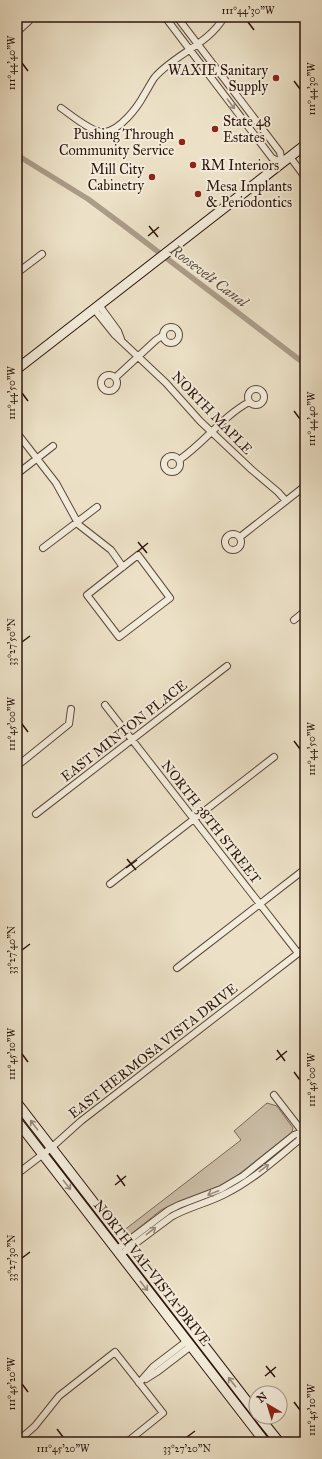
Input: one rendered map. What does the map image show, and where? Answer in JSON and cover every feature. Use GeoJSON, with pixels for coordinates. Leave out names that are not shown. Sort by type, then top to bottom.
{"type":"FeatureCollection","features":[{"type":"Feature","properties":{"kind":"main road"},"geometry":{"type":"LineString","coordinates":[[17,369],[305,145]]}},
{"type":"Feature","properties":{"kind":"main road","name":"NORTH VAL VISTA DRIVE"},"geometry":{"type":"LineString","coordinates":[[17,1103],[248,1403]]}},
{"type":"Feature","properties":{"kind":"main road","name":"NORTH VAL VISTA DRIVE"},"geometry":{"type":"LineString","coordinates":[[17,1121],[265,1442]]}},
{"type":"Feature","properties":{"kind":"main road"},"geometry":{"type":"LineString","coordinates":[[265,1425],[279,1442]]}},
{"type":"Feature","properties":{"kind":"street"},"geometry":{"type":"LineString","coordinates":[[17,32],[30,17]]}},
{"type":"Feature","properties":{"kind":"street"},"geometry":{"type":"LineString","coordinates":[[165,17],[194,47],[280,152],[282,163]]}},
{"type":"Feature","properties":{"kind":"street"},"geometry":{"type":"LineString","coordinates":[[177,17],[194,47],[272,158],[282,163]]}},
{"type":"Feature","properties":{"kind":"street"},"geometry":{"type":"LineString","coordinates":[[60,108],[92,129],[104,133],[115,128],[128,118],[144,97],[154,78],[194,47],[221,23],[224,17]]}},
{"type":"Feature","properties":{"kind":"street"},"geometry":{"type":"LineString","coordinates":[[290,157],[305,177]]}},
{"type":"Feature","properties":{"kind":"street"},"geometry":{"type":"LineString","coordinates":[[17,273],[42,254]]}},
{"type":"Feature","properties":{"kind":"street","name":"NORTH MAPLE"},"geometry":{"type":"LineString","coordinates":[[97,307],[114,334],[166,383],[191,412],[286,501]]}},
{"type":"Feature","properties":{"kind":"street"},"geometry":{"type":"LineString","coordinates":[[116,377],[162,336]]}},
{"type":"Feature","properties":{"kind":"street"},"geometry":{"type":"LineString","coordinates":[[179,460],[194,450],[230,415],[249,402]]}},
{"type":"Feature","properties":{"kind":"street"},"geometry":{"type":"LineString","coordinates":[[17,433],[56,483],[79,525],[111,550],[123,567]]}},
{"type":"Feature","properties":{"kind":"street"},"geometry":{"type":"LineString","coordinates":[[17,474],[53,446]]}},
{"type":"Feature","properties":{"kind":"street"},"geometry":{"type":"LineString","coordinates":[[240,537],[305,486]]}},
{"type":"Feature","properties":{"kind":"street"},"geometry":{"type":"LineString","coordinates":[[44,548],[97,508]]}},
{"type":"Feature","properties":{"kind":"street"},"geometry":{"type":"LineString","coordinates":[[138,555],[170,598],[118,637],[87,595],[123,567],[138,555]]}},
{"type":"Feature","properties":{"kind":"street"},"geometry":{"type":"LineString","coordinates":[[294,620],[305,611]]}},
{"type":"Feature","properties":{"kind":"street","name":"EAST MINTON PLACE"},"geometry":{"type":"LineString","coordinates":[[36,814],[227,666]]}},
{"type":"Feature","properties":{"kind":"street","name":"NORTH 38TH STREET"},"geometry":{"type":"LineString","coordinates":[[105,705],[298,953]]}},
{"type":"Feature","properties":{"kind":"street"},"geometry":{"type":"LineString","coordinates":[[17,766],[69,724],[71,709]]}},
{"type":"Feature","properties":{"kind":"street"},"geometry":{"type":"LineString","coordinates":[[110,884],[274,757]]}},
{"type":"Feature","properties":{"kind":"street"},"geometry":{"type":"LineString","coordinates":[[177,968],[305,869]]}},
{"type":"Feature","properties":{"kind":"street","name":"EAST HERMOSA VISTA DRIVE"},"geometry":{"type":"LineString","coordinates":[[17,1174],[51,1148],[81,1121],[305,948]]}},
{"type":"Feature","properties":{"kind":"street"},"geometry":{"type":"LineString","coordinates":[[118,1252],[179,1212],[212,1201],[237,1187],[300,1140],[304,1133],[274,1095]]}},
{"type":"Feature","properties":{"kind":"street"},"geometry":{"type":"LineString","coordinates":[[139,1383],[153,1367],[189,1344]]}},
{"type":"Feature","properties":{"kind":"street"},"geometry":{"type":"LineString","coordinates":[[17,1442],[36,1426],[59,1396],[115,1352],[163,1414],[127,1442]]}},
{"type":"Feature","properties":{"kind":"shaded area"},"geometry":{"type":"Polygon","coordinates":[[[267,1103],[277,1106],[293,1128],[292,1132],[234,1178],[221,1186],[161,1210],[130,1235],[126,1235],[123,1231],[241,1140],[234,1131],[267,1103]]]}},
{"type":"Feature","properties":{"kind":"waterway","name":"Roosevelt Canal"},"geometry":{"type":"LineString","coordinates":[[17,155],[88,199],[305,364]]}},
{"type":"Feature","properties":{"kind":"place","name":"WAXIE Sanitary Supply"},"geometry":{"type":"Point","coordinates":[276,78]}},
{"type":"Feature","properties":{"kind":"place","name":"State 48 Estates"},"geometry":{"type":"Point","coordinates":[215,129]}},
{"type":"Feature","properties":{"kind":"place","name":"Pushing Through Community Service"},"geometry":{"type":"Point","coordinates":[182,142]}},
{"type":"Feature","properties":{"kind":"place","name":"RM Interiors"},"geometry":{"type":"Point","coordinates":[193,165]}},
{"type":"Feature","properties":{"kind":"place","name":"Mill City Cabinetry"},"geometry":{"type":"Point","coordinates":[152,177]}},
{"type":"Feature","properties":{"kind":"place","name":"Mesa Implants & Periodontics"},"geometry":{"type":"Point","coordinates":[198,194]}}]}
